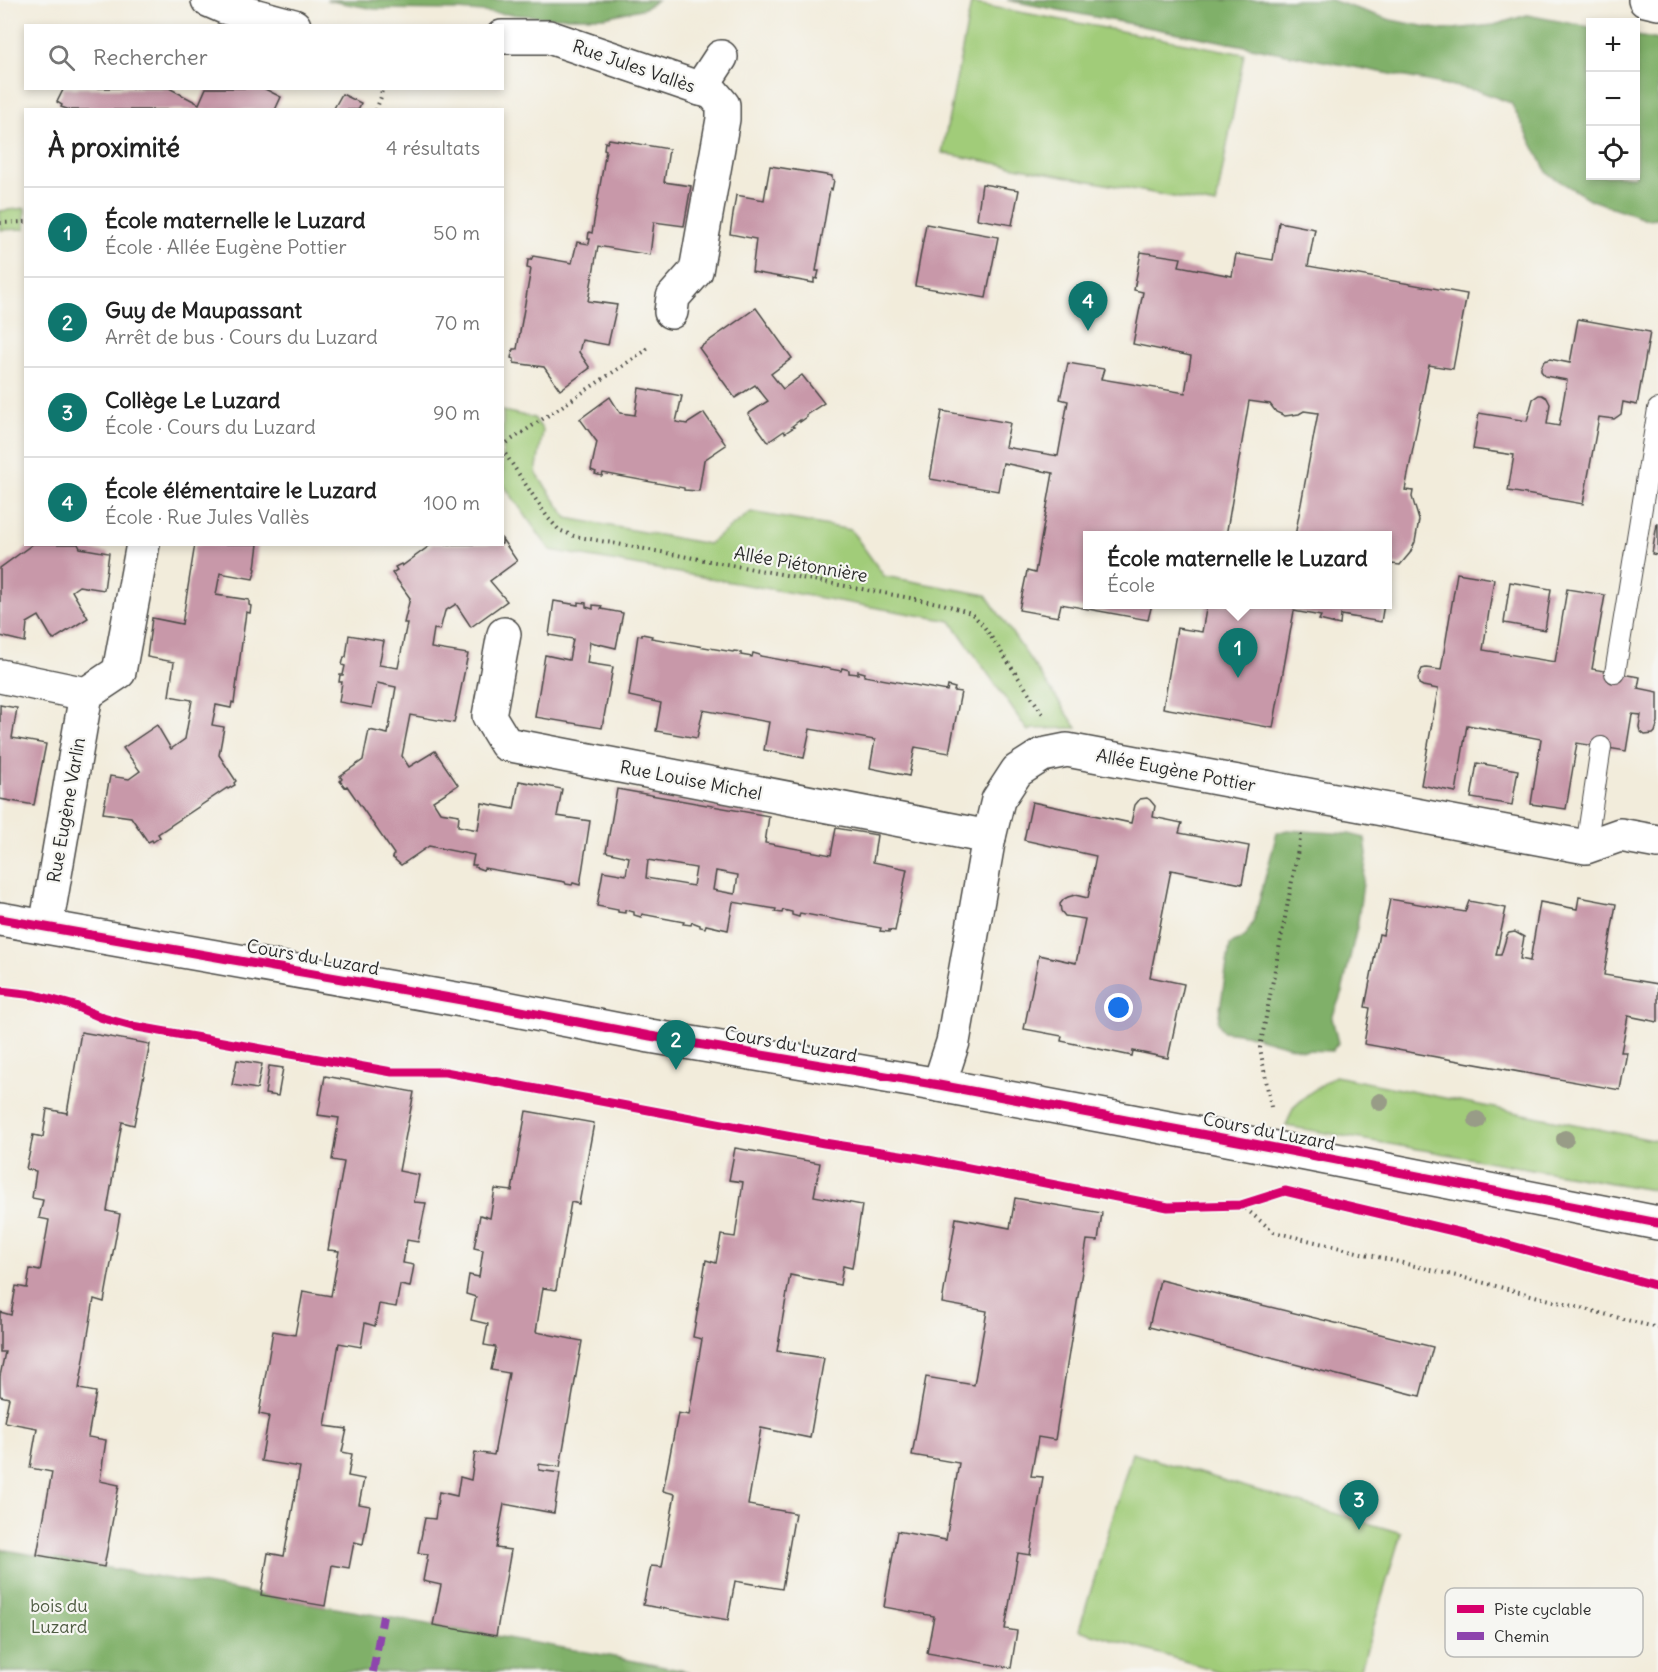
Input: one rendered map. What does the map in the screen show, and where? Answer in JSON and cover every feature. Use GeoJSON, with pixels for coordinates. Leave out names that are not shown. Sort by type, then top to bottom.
{"type":"FeatureCollection","features":[{"type":"Feature","properties":{"kind":"main road"},"geometry":{"type":"LineString","coordinates":[[208,0],[224,7],[287,24]]}},
{"type":"Feature","properties":{"kind":"main road"},"geometry":{"type":"LineString","coordinates":[[1645,0],[1658,3]]}},
{"type":"Feature","properties":{"kind":"main road","name":"Rue Jules Vallès"},"geometry":{"type":"LineString","coordinates":[[504,37],[549,37],[713,93],[723,105],[723,118],[696,271],[673,297],[671,312]]}},
{"type":"Feature","properties":{"kind":"main road"},"geometry":{"type":"LineString","coordinates":[[700,88],[721,57]]}},
{"type":"Feature","properties":{"kind":"main road"},"geometry":{"type":"LineString","coordinates":[[0,676],[86,694],[119,672],[143,546]]}},
{"type":"Feature","properties":{"kind":"main road","name":"Rue Louise Michel"},"geometry":{"type":"LineString","coordinates":[[504,634],[489,716],[506,744],[989,837]]}},
{"type":"Feature","properties":{"kind":"main road","name":"Rue Eugène Varlin"},"geometry":{"type":"LineString","coordinates":[[46,927],[86,694]]}},
{"type":"Feature","properties":{"kind":"main road","name":"Allée Eugène Pottier"},"geometry":{"type":"LineString","coordinates":[[939,1085],[953,1042],[989,837],[998,800],[1017,771],[1042,754],[1067,750],[1586,847]]}},
{"type":"Feature","properties":{"kind":"main road"},"geometry":{"type":"LineString","coordinates":[[1586,847],[1620,835],[1658,842]]}},
{"type":"Feature","properties":{"kind":"main road","name":"Cours du Luzard"},"geometry":{"type":"LineString","coordinates":[[0,919],[650,1036],[939,1085],[1658,1223]]}},
{"type":"Feature","properties":{"kind":"main road","name":"Cours du Luzard"},"geometry":{"type":"LineString","coordinates":[[1575,1208],[1658,1230]]}},
{"type":"Feature","properties":{"kind":"lane"},"geometry":{"type":"LineString","coordinates":[[1615,673],[1658,409]]}},
{"type":"Feature","properties":{"kind":"lane"},"geometry":{"type":"LineString","coordinates":[[1586,847],[1601,747]]}},
{"type":"Feature","properties":{"kind":"path"},"geometry":{"type":"LineString","coordinates":[[377,108],[381,90]]}},
{"type":"Feature","properties":{"kind":"path"},"geometry":{"type":"LineString","coordinates":[[0,223],[24,222]]}},
{"type":"Feature","properties":{"kind":"path"},"geometry":{"type":"LineString","coordinates":[[504,447],[645,351],[671,312]]}},
{"type":"Feature","properties":{"kind":"path"},"geometry":{"type":"LineString","coordinates":[[1273,1114],[1260,1048],[1309,795]]}},
{"type":"Feature","properties":{"kind":"path"},"geometry":{"type":"LineString","coordinates":[[1231,1205],[1252,1202]]}},
{"type":"Feature","properties":{"kind":"path"},"geometry":{"type":"LineString","coordinates":[[1241,1205],[1274,1232],[1658,1328]]}},
{"type":"Feature","properties":{"kind":"green space"},"geometry":{"type":"Polygon","coordinates":[[[326,0],[657,0],[645,8],[605,17],[544,17],[458,10],[375,9],[326,0]]]}},
{"type":"Feature","properties":{"kind":"green space"},"geometry":{"type":"Polygon","coordinates":[[[1007,0],[1331,0],[1391,20],[1443,30],[1494,25],[1527,15],[1586,26],[1586,180],[1640,180],[1640,37],[1658,40],[1658,218],[1647,219],[1591,200],[1548,174],[1511,103],[1479,91],[1007,0]]]}},
{"type":"Feature","properties":{"kind":"green space"},"geometry":{"type":"Polygon","coordinates":[[[971,3],[1244,54],[1216,205],[942,153],[971,3]]]}},
{"type":"Feature","properties":{"kind":"green space"},"geometry":{"type":"Polygon","coordinates":[[[24,208],[24,229],[0,230],[0,211],[24,208]]]}},
{"type":"Feature","properties":{"kind":"green space"},"geometry":{"type":"Polygon","coordinates":[[[504,411],[534,418],[543,430],[536,473],[567,518],[708,544],[751,512],[851,530],[884,576],[986,595],[1077,728],[1028,731],[951,621],[550,550],[504,485],[504,411]]]}},
{"type":"Feature","properties":{"kind":"green space"},"geometry":{"type":"Polygon","coordinates":[[[1287,830],[1349,834],[1365,838],[1367,854],[1357,927],[1342,992],[1332,1018],[1338,1043],[1332,1051],[1303,1050],[1245,1034],[1223,1031],[1218,1022],[1230,945],[1245,937],[1254,920],[1277,833],[1287,830]]]}},
{"type":"Feature","properties":{"kind":"green space"},"geometry":{"type":"Polygon","coordinates":[[[1335,1076],[1658,1141],[1658,1191],[1286,1126],[1293,1108],[1308,1094],[1335,1076]]]}},
{"type":"Feature","properties":{"kind":"green space"},"geometry":{"type":"Polygon","coordinates":[[[1132,1453],[1401,1533],[1360,1672],[1221,1672],[1079,1630],[1132,1453]]]}},
{"type":"Feature","properties":{"kind":"green space","name":"bois du Luzard"},"geometry":{"type":"Polygon","coordinates":[[[0,1549],[609,1656],[690,1672],[0,1672],[0,1549]]]}},
{"type":"Feature","properties":{"kind":"building"},"geometry":{"type":"Polygon","coordinates":[[[63,90],[173,90],[199,104],[205,90],[267,90],[281,97],[276,108],[64,108],[57,102],[63,90]]]}},
{"type":"Feature","properties":{"kind":"building"},"geometry":{"type":"Polygon","coordinates":[[[342,94],[361,103],[359,108],[334,108],[342,94]]]}},
{"type":"Feature","properties":{"kind":"building"},"geometry":{"type":"Polygon","coordinates":[[[609,139],[669,149],[664,182],[691,186],[684,226],[654,222],[650,255],[598,246],[588,301],[617,305],[608,345],[582,340],[579,352],[590,368],[560,390],[544,367],[514,363],[514,359],[511,358],[513,349],[517,349],[531,269],[527,268],[528,260],[531,260],[533,256],[572,263],[577,242],[589,244],[589,232],[592,233],[606,150],[604,149],[605,142],[607,143],[609,139]]]}},
{"type":"Feature","properties":{"kind":"building"},"geometry":{"type":"Polygon","coordinates":[[[770,166],[832,176],[834,180],[832,190],[830,189],[816,271],[819,271],[817,279],[814,278],[814,283],[752,272],[756,239],[730,234],[736,195],[764,200],[770,166]]]}},
{"type":"Feature","properties":{"kind":"building"},"geometry":{"type":"Polygon","coordinates":[[[982,184],[1019,190],[1012,225],[977,219],[982,184]]]}},
{"type":"Feature","properties":{"kind":"building"},"geometry":{"type":"Polygon","coordinates":[[[1279,222],[1315,229],[1308,266],[1467,294],[1453,369],[1429,365],[1405,490],[1413,491],[1412,497],[1419,520],[1415,542],[1410,553],[1400,565],[1392,564],[1392,531],[1296,531],[1318,413],[1304,411],[1285,416],[1276,412],[1270,404],[1249,401],[1227,531],[1083,531],[1083,608],[1061,604],[1058,617],[1019,610],[1027,571],[1035,573],[1053,473],[1003,463],[998,491],[930,479],[942,411],[1010,423],[1005,447],[1058,456],[1068,401],[1060,399],[1068,363],[1104,369],[1101,379],[1185,393],[1191,356],[1133,344],[1143,292],[1134,290],[1141,252],[1181,258],[1179,266],[1232,276],[1236,254],[1273,260],[1279,222]]]}},
{"type":"Feature","properties":{"kind":"building"},"geometry":{"type":"Polygon","coordinates":[[[926,224],[998,237],[986,298],[915,286],[926,224]]]}},
{"type":"Feature","properties":{"kind":"building"},"geometry":{"type":"Polygon","coordinates":[[[756,308],[792,358],[771,374],[783,389],[802,375],[824,403],[792,426],[794,427],[768,442],[748,414],[768,401],[755,385],[735,398],[699,348],[756,308]]]}},
{"type":"Feature","properties":{"kind":"building"},"geometry":{"type":"Polygon","coordinates":[[[1578,319],[1650,332],[1637,405],[1623,402],[1621,414],[1614,419],[1599,417],[1583,504],[1508,491],[1514,455],[1473,449],[1479,413],[1527,421],[1533,399],[1542,395],[1550,404],[1547,424],[1559,426],[1567,380],[1545,376],[1541,368],[1544,361],[1550,359],[1570,363],[1578,319]]]}},
{"type":"Feature","properties":{"kind":"building"},"geometry":{"type":"Polygon","coordinates":[[[639,388],[682,396],[676,422],[687,424],[704,413],[726,445],[704,460],[699,491],[603,473],[602,476],[591,470],[597,442],[580,419],[610,397],[620,413],[635,415],[639,388]]]}},
{"type":"Feature","properties":{"kind":"building"},"geometry":{"type":"Polygon","coordinates":[[[1658,524],[1658,555],[1652,554],[1658,524]]]}},
{"type":"Feature","properties":{"kind":"building"},"geometry":{"type":"Polygon","coordinates":[[[504,542],[517,561],[490,581],[507,601],[471,627],[456,604],[445,611],[440,630],[434,629],[431,648],[468,654],[454,723],[410,715],[402,756],[409,767],[435,751],[458,785],[433,801],[440,812],[459,815],[458,826],[478,830],[482,803],[514,809],[519,781],[562,789],[557,816],[590,821],[580,885],[484,868],[483,870],[472,865],[474,855],[429,846],[401,865],[392,857],[394,854],[347,786],[345,787],[340,781],[342,779],[340,776],[363,760],[369,730],[388,734],[396,687],[377,683],[372,708],[339,702],[342,682],[339,682],[345,666],[342,665],[346,657],[349,635],[384,641],[379,665],[398,668],[410,598],[392,573],[397,570],[395,567],[401,564],[402,566],[429,546],[504,546],[504,542]]]}},
{"type":"Feature","properties":{"kind":"building"},"geometry":{"type":"Polygon","coordinates":[[[30,546],[79,546],[109,553],[104,590],[79,586],[72,591],[88,618],[53,640],[39,616],[27,623],[25,642],[0,636],[0,568],[30,546]]]}},
{"type":"Feature","properties":{"kind":"building"},"geometry":{"type":"Polygon","coordinates":[[[195,546],[258,546],[253,579],[220,573],[216,595],[249,600],[251,606],[250,613],[246,612],[234,703],[232,702],[231,708],[216,705],[212,725],[224,727],[219,755],[236,781],[235,785],[158,834],[160,837],[153,842],[152,840],[148,842],[131,817],[103,813],[110,776],[129,779],[140,771],[123,748],[157,725],[171,749],[185,739],[192,700],[169,696],[174,662],[147,657],[152,618],[182,624],[195,546]]]}},
{"type":"Feature","properties":{"kind":"building"},"geometry":{"type":"Polygon","coordinates":[[[1457,573],[1494,579],[1483,650],[1555,662],[1567,589],[1605,595],[1592,669],[1640,677],[1638,688],[1658,692],[1658,722],[1655,732],[1645,735],[1639,727],[1641,715],[1632,714],[1626,751],[1577,743],[1566,809],[1531,804],[1541,739],[1467,725],[1456,792],[1421,785],[1438,689],[1419,684],[1418,678],[1422,669],[1441,670],[1457,573]]]}},
{"type":"Feature","properties":{"kind":"building"},"geometry":{"type":"Polygon","coordinates":[[[1510,582],[1551,589],[1545,630],[1504,623],[1510,582]]]}},
{"type":"Feature","properties":{"kind":"building"},"geometry":{"type":"Polygon","coordinates":[[[554,601],[578,605],[578,602],[586,603],[586,607],[593,609],[593,605],[602,606],[601,609],[623,613],[616,648],[590,642],[587,663],[613,667],[602,728],[535,717],[545,655],[569,660],[573,639],[549,635],[554,601]]]}},
{"type":"Feature","properties":{"kind":"building"},"geometry":{"type":"Polygon","coordinates":[[[1088,609],[1151,609],[1148,620],[1088,609]]]}},
{"type":"Feature","properties":{"kind":"building"},"geometry":{"type":"Polygon","coordinates":[[[1206,609],[1383,609],[1381,622],[1341,615],[1340,625],[1319,620],[1321,616],[1294,611],[1273,728],[1163,708],[1177,628],[1202,632],[1206,609]]]}},
{"type":"Feature","properties":{"kind":"building"},"geometry":{"type":"Polygon","coordinates":[[[642,634],[652,636],[651,638],[741,652],[741,655],[752,657],[753,653],[841,671],[842,668],[849,670],[849,673],[858,674],[858,671],[865,673],[864,676],[947,691],[948,686],[955,688],[954,691],[961,692],[949,753],[915,747],[909,776],[870,768],[875,740],[810,729],[804,758],[764,750],[769,722],[703,710],[697,738],[656,731],[661,703],[629,696],[638,635],[642,636],[642,634]]]}},
{"type":"Feature","properties":{"kind":"building"},"geometry":{"type":"Polygon","coordinates":[[[0,705],[17,708],[12,738],[46,744],[34,805],[0,799],[0,705]]]}},
{"type":"Feature","properties":{"kind":"building"},"geometry":{"type":"Polygon","coordinates":[[[1477,763],[1518,770],[1512,805],[1471,798],[1477,763]]]}},
{"type":"Feature","properties":{"kind":"building"},"geometry":{"type":"Polygon","coordinates":[[[617,789],[769,816],[765,843],[831,855],[836,828],[877,835],[873,862],[907,869],[895,931],[880,931],[881,928],[800,913],[799,917],[792,915],[792,912],[783,910],[782,913],[775,912],[776,909],[733,902],[728,930],[706,925],[705,928],[700,927],[692,922],[691,925],[683,924],[684,922],[642,914],[641,917],[634,915],[634,912],[625,910],[625,913],[618,912],[618,910],[597,906],[603,871],[626,875],[629,857],[606,852],[617,789]],[[648,860],[646,878],[693,886],[696,868],[648,860]],[[716,871],[713,890],[735,894],[738,875],[716,871]]]}},
{"type":"Feature","properties":{"kind":"building"},"geometry":{"type":"Polygon","coordinates":[[[1147,798],[1155,806],[1153,817],[1182,823],[1179,833],[1249,846],[1242,884],[1171,870],[1150,977],[1184,984],[1168,1058],[1133,1051],[1132,1056],[1061,1041],[1062,1036],[1024,1029],[1039,955],[1076,963],[1085,919],[1065,916],[1060,904],[1064,899],[1075,895],[1088,898],[1096,856],[1024,840],[1032,802],[1131,823],[1135,805],[1140,799],[1147,798]]]}},
{"type":"Feature","properties":{"kind":"building"},"geometry":{"type":"Polygon","coordinates":[[[1579,897],[1616,904],[1604,975],[1658,984],[1658,1022],[1628,1016],[1621,1052],[1627,1052],[1620,1090],[1364,1044],[1370,1008],[1365,1007],[1379,934],[1383,935],[1390,899],[1465,912],[1469,901],[1506,908],[1496,955],[1501,955],[1507,935],[1515,932],[1524,937],[1520,959],[1530,961],[1540,902],[1577,909],[1579,897]]]}},
{"type":"Feature","properties":{"kind":"building"},"geometry":{"type":"Polygon","coordinates":[[[81,1032],[150,1044],[134,1125],[122,1122],[107,1211],[120,1214],[104,1302],[94,1299],[79,1389],[96,1392],[88,1437],[106,1440],[100,1481],[119,1485],[104,1567],[37,1555],[52,1472],[30,1468],[37,1428],[4,1422],[9,1398],[0,1396],[0,1376],[5,1352],[0,1352],[0,1312],[11,1315],[16,1286],[27,1288],[30,1269],[40,1271],[49,1220],[39,1218],[43,1200],[32,1198],[36,1171],[26,1169],[33,1135],[43,1137],[47,1109],[67,1113],[81,1032]]]}},
{"type":"Feature","properties":{"kind":"building"},"geometry":{"type":"Polygon","coordinates":[[[237,1060],[262,1064],[257,1089],[232,1085],[237,1060]]]}},
{"type":"Feature","properties":{"kind":"building"},"geometry":{"type":"Polygon","coordinates":[[[269,1066],[283,1068],[278,1096],[265,1094],[269,1066]]]}},
{"type":"Feature","properties":{"kind":"building"},"geometry":{"type":"Polygon","coordinates":[[[325,1076],[414,1092],[399,1171],[419,1175],[414,1202],[426,1203],[418,1242],[407,1240],[403,1263],[414,1265],[410,1287],[400,1285],[396,1307],[379,1304],[375,1326],[365,1323],[361,1347],[339,1343],[325,1426],[347,1429],[342,1452],[352,1454],[348,1476],[364,1479],[359,1504],[370,1506],[363,1544],[354,1542],[349,1568],[332,1565],[325,1606],[261,1595],[268,1553],[284,1556],[300,1467],[261,1461],[269,1416],[259,1414],[273,1331],[295,1335],[303,1291],[331,1296],[339,1251],[328,1250],[344,1162],[332,1160],[339,1118],[318,1115],[325,1076]]]}},
{"type":"Feature","properties":{"kind":"building"},"geometry":{"type":"Polygon","coordinates":[[[526,1111],[594,1123],[579,1204],[571,1202],[556,1290],[543,1288],[536,1332],[582,1341],[560,1467],[539,1464],[539,1470],[560,1473],[554,1513],[504,1504],[496,1548],[511,1550],[496,1636],[433,1625],[441,1585],[423,1581],[428,1554],[418,1553],[425,1518],[435,1519],[439,1492],[457,1496],[460,1477],[471,1480],[475,1452],[494,1455],[509,1373],[491,1370],[496,1347],[484,1345],[488,1324],[471,1320],[476,1297],[466,1294],[469,1275],[479,1277],[483,1250],[474,1248],[480,1215],[490,1218],[495,1189],[512,1191],[526,1111]]]}},
{"type":"Feature","properties":{"kind":"building"},"geometry":{"type":"Polygon","coordinates":[[[735,1148],[820,1163],[814,1196],[862,1205],[852,1268],[843,1266],[840,1285],[790,1275],[777,1351],[824,1358],[810,1438],[761,1428],[748,1505],[795,1513],[782,1589],[735,1581],[728,1620],[643,1605],[651,1566],[662,1567],[675,1494],[663,1491],[678,1413],[689,1415],[702,1339],[693,1337],[706,1260],[716,1263],[721,1235],[735,1237],[743,1182],[729,1180],[735,1148]]]}},
{"type":"Feature","properties":{"kind":"building"},"geometry":{"type":"Polygon","coordinates":[[[1015,1198],[1102,1213],[1098,1241],[1087,1240],[1055,1440],[1038,1437],[1031,1476],[1043,1477],[1030,1555],[1018,1553],[1005,1629],[1017,1631],[1011,1668],[927,1653],[934,1616],[884,1607],[897,1531],[946,1540],[959,1463],[912,1455],[926,1377],[974,1385],[987,1311],[942,1303],[956,1218],[1010,1228],[1015,1198]]]}},
{"type":"Feature","properties":{"kind":"building"},"geometry":{"type":"Polygon","coordinates":[[[1160,1280],[1433,1347],[1420,1396],[1149,1327],[1160,1280]]]}},
{"type":"Feature","properties":{"kind":"marked path"},"geometry":{"type":"LineString","coordinates":[[373,1672],[383,1616]]}},
{"type":"Feature","properties":{"kind":"cycle path"},"geometry":{"type":"LineString","coordinates":[[0,919],[490,1005],[650,1036],[939,1085],[1658,1223]]}},
{"type":"Feature","properties":{"kind":"cycle path"},"geometry":{"type":"LineString","coordinates":[[0,991],[35,995],[132,1026],[392,1072],[445,1072],[824,1143],[913,1157],[1168,1207],[1241,1205],[1285,1191],[1483,1238],[1658,1286]]}},
{"type":"Feature","properties":{"kind":"place","name":"École élémentaire le Luzard"},"geometry":{"type":"Point","coordinates":[1088,331]}},
{"type":"Feature","properties":{"kind":"place","name":"École maternelle le Luzard"},"geometry":{"type":"Point","coordinates":[1238,678]}},
{"type":"Feature","properties":{"kind":"place","name":"Guy de Maupassant"},"geometry":{"type":"Point","coordinates":[676,1070]}},
{"type":"Feature","properties":{"kind":"place","name":"Collège Le Luzard"},"geometry":{"type":"Point","coordinates":[1359,1530]}}]}
